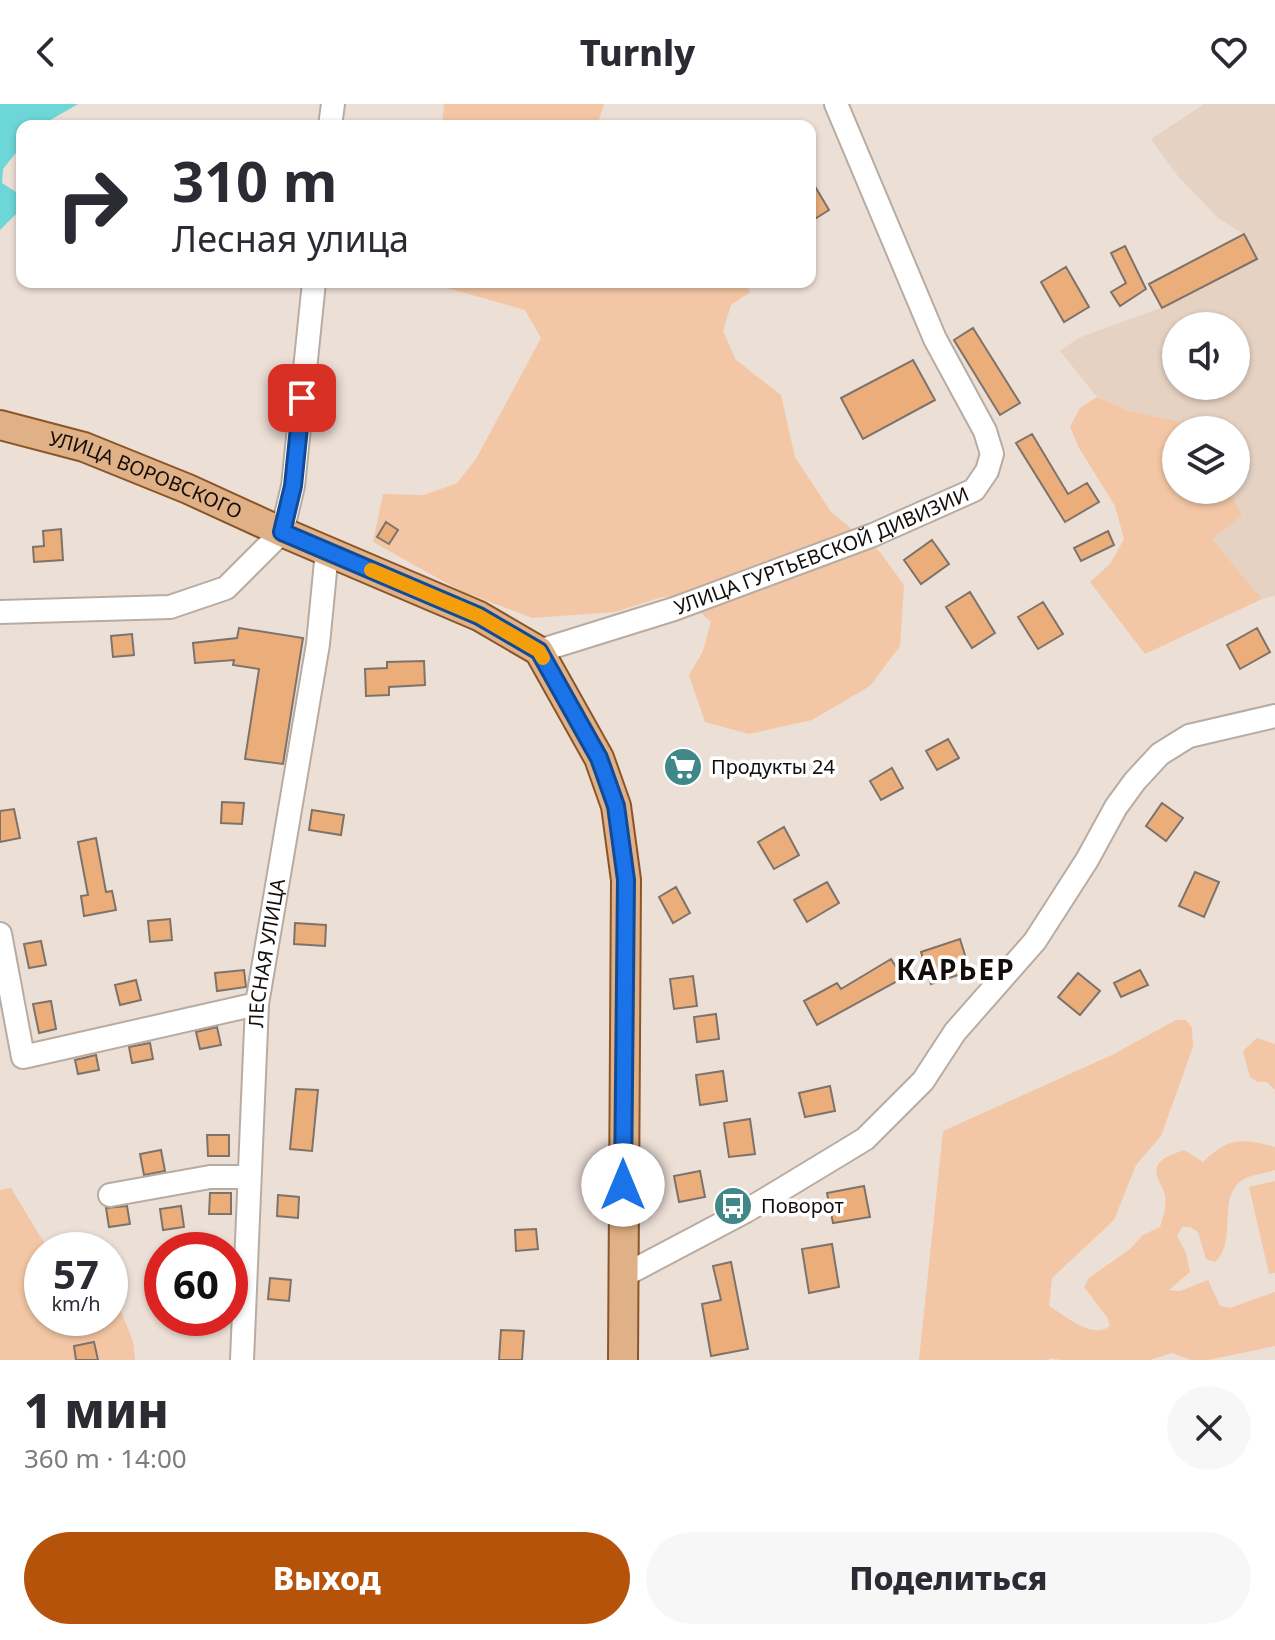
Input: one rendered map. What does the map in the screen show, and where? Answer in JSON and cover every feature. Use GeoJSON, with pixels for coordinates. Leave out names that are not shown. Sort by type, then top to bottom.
{"type":"FeatureCollection","features":[{"type":"Feature","properties":{"kind":"main road","name":"УЛИЦА ВОРОВСКОГО"},"geometry":{"type":"LineString","coordinates":[[0,425],[84,447],[188,489],[479,616],[539,651]]}},
{"type":"Feature","properties":{"kind":"main road"},"geometry":{"type":"LineString","coordinates":[[539,651],[599,758],[616,806],[626,880],[623,1360]]}},
{"type":"Feature","properties":{"kind":"street","name":"УЛИЦА ГУРТЬЕВСКОЙ ДИВИЗИИ"},"geometry":{"type":"LineString","coordinates":[[539,651],[674,609],[873,535],[974,490],[987,471],[992,454],[985,431],[935,339],[836,104]]}},
{"type":"Feature","properties":{"kind":"street"},"geometry":{"type":"LineString","coordinates":[[0,612],[170,607],[226,588],[282,532],[293,486],[313,288]]}},
{"type":"Feature","properties":{"kind":"street","name":"ЛЕСНАЯ УЛИЦА"},"geometry":{"type":"LineString","coordinates":[[242,1360],[257,1004],[318,644],[327,551]]}},
{"type":"Feature","properties":{"kind":"street"},"geometry":{"type":"LineString","coordinates":[[623,1276],[746,1211],[865,1139],[923,1081],[955,1032],[1035,941],[1087,860],[1116,807],[1160,754],[1189,736],[1275,716]]}},
{"type":"Feature","properties":{"kind":"street"},"geometry":{"type":"LineString","coordinates":[[0,934],[23,1057],[257,1004]]}},
{"type":"Feature","properties":{"kind":"street"},"geometry":{"type":"LineString","coordinates":[[110,1195],[210,1177],[248,1177]]}},
{"type":"Feature","properties":{"kind":"shaded area"},"geometry":{"type":"Polygon","coordinates":[[[444,104],[604,104],[599,120],[443,120],[444,104]]]}},
{"type":"Feature","properties":{"kind":"shaded area"},"geometry":{"type":"Polygon","coordinates":[[[1204,104],[1275,104],[1275,596],[1262,599],[1211,538],[1242,516],[1236,504],[1250,504],[1250,416],[1162,418],[1130,411],[1097,397],[1060,351],[1078,338],[1161,308],[1149,284],[1243,234],[1218,218],[1177,175],[1151,139],[1204,104]]]}},
{"type":"Feature","properties":{"kind":"shaded area"},"geometry":{"type":"Polygon","coordinates":[[[447,288],[748,288],[750,292],[731,305],[723,331],[736,360],[781,395],[795,457],[831,512],[880,552],[904,585],[900,646],[870,686],[812,720],[749,734],[705,722],[689,675],[703,651],[711,622],[684,597],[662,597],[615,612],[533,618],[461,591],[373,542],[383,494],[424,495],[457,483],[476,459],[541,338],[525,310],[447,288]]]}},
{"type":"Feature","properties":{"kind":"shaded area"},"geometry":{"type":"Polygon","coordinates":[[[1097,397],[1130,411],[1162,418],[1162,504],[1236,504],[1242,516],[1212,539],[1262,599],[1145,654],[1090,582],[1110,564],[1124,539],[1115,506],[1079,448],[1070,427],[1080,408],[1097,397]]]}},
{"type":"Feature","properties":{"kind":"shaded area"},"geometry":{"type":"Polygon","coordinates":[[[1176,1020],[1186,1020],[1192,1028],[1193,1047],[1161,1136],[1136,1165],[1114,1220],[1052,1278],[1049,1306],[1087,1328],[1103,1330],[1110,1326],[1107,1317],[1084,1287],[1089,1278],[1130,1249],[1143,1235],[1160,1227],[1165,1200],[1157,1172],[1160,1163],[1184,1150],[1203,1162],[1228,1144],[1254,1142],[1275,1147],[1275,1170],[1248,1177],[1235,1187],[1228,1207],[1226,1243],[1215,1262],[1206,1259],[1198,1232],[1182,1227],[1177,1236],[1186,1253],[1190,1272],[1169,1290],[1180,1291],[1208,1280],[1220,1306],[1230,1308],[1275,1292],[1275,1346],[1208,1360],[1191,1360],[1172,1353],[1150,1360],[919,1360],[943,1131],[1114,1054],[1176,1020]]]}},
{"type":"Feature","properties":{"kind":"shaded area"},"geometry":{"type":"Polygon","coordinates":[[[1257,1038],[1275,1044],[1275,1090],[1267,1082],[1258,1082],[1250,1077],[1243,1051],[1257,1038]]]}},
{"type":"Feature","properties":{"kind":"shaded area"},"geometry":{"type":"Polygon","coordinates":[[[1275,1181],[1275,1273],[1269,1274],[1249,1187],[1275,1181]]]}},
{"type":"Feature","properties":{"kind":"shaded area"},"geometry":{"type":"Polygon","coordinates":[[[11,1188],[38,1232],[24,1232],[24,1336],[128,1336],[128,1329],[135,1360],[0,1360],[0,1190],[11,1188]]]}},
{"type":"Feature","properties":{"kind":"water"},"geometry":{"type":"Polygon","coordinates":[[[0,104],[78,104],[50,120],[16,120],[16,153],[3,169],[2,183],[16,192],[16,214],[0,230],[0,104]]]}},
{"type":"Feature","properties":{"kind":"building"},"geometry":{"type":"Polygon","coordinates":[[[816,188],[829,210],[816,218],[816,188]]]}},
{"type":"Feature","properties":{"kind":"building"},"geometry":{"type":"Polygon","coordinates":[[[1244,234],[1257,259],[1162,308],[1149,284],[1244,234]]]}},
{"type":"Feature","properties":{"kind":"building"},"geometry":{"type":"Polygon","coordinates":[[[1125,246],[1146,289],[1120,306],[1111,292],[1126,283],[1111,253],[1125,246]]]}},
{"type":"Feature","properties":{"kind":"building"},"geometry":{"type":"Polygon","coordinates":[[[1066,267],[1089,307],[1064,322],[1041,282],[1066,267]]]}},
{"type":"Feature","properties":{"kind":"building"},"geometry":{"type":"Polygon","coordinates":[[[973,328],[1020,403],[1000,415],[954,340],[973,328]]]}},
{"type":"Feature","properties":{"kind":"building"},"geometry":{"type":"Polygon","coordinates":[[[913,360],[935,400],[863,439],[841,398],[913,360]]]}},
{"type":"Feature","properties":{"kind":"building"},"geometry":{"type":"Polygon","coordinates":[[[1032,434],[1068,494],[1087,483],[1099,502],[1065,522],[1016,443],[1032,434]]]}},
{"type":"Feature","properties":{"kind":"building"},"geometry":{"type":"Polygon","coordinates":[[[386,522],[398,530],[389,544],[377,537],[386,522]]]}},
{"type":"Feature","properties":{"kind":"building"},"geometry":{"type":"Polygon","coordinates":[[[61,529],[63,560],[34,562],[33,547],[44,546],[43,531],[61,529]]]}},
{"type":"Feature","properties":{"kind":"building"},"geometry":{"type":"Polygon","coordinates":[[[1108,531],[1114,545],[1081,561],[1074,548],[1108,531]]]}},
{"type":"Feature","properties":{"kind":"building"},"geometry":{"type":"Polygon","coordinates":[[[932,540],[949,564],[921,584],[904,560],[932,540]]]}},
{"type":"Feature","properties":{"kind":"building"},"geometry":{"type":"Polygon","coordinates":[[[970,592],[995,633],[972,648],[946,607],[970,592]]]}},
{"type":"Feature","properties":{"kind":"building"},"geometry":{"type":"Polygon","coordinates":[[[1043,602],[1063,634],[1038,649],[1018,617],[1043,602]]]}},
{"type":"Feature","properties":{"kind":"building"},"geometry":{"type":"Polygon","coordinates":[[[239,628],[303,638],[283,764],[245,759],[259,669],[233,665],[234,660],[195,663],[193,643],[237,638],[239,628]]]}},
{"type":"Feature","properties":{"kind":"building"},"geometry":{"type":"Polygon","coordinates":[[[1257,628],[1270,652],[1240,669],[1227,645],[1257,628]]]}},
{"type":"Feature","properties":{"kind":"building"},"geometry":{"type":"Polygon","coordinates":[[[132,634],[134,655],[113,657],[111,636],[132,634]]]}},
{"type":"Feature","properties":{"kind":"building"},"geometry":{"type":"Polygon","coordinates":[[[424,661],[425,685],[389,687],[389,695],[366,696],[365,669],[387,668],[387,662],[424,661]]]}},
{"type":"Feature","properties":{"kind":"building"},"geometry":{"type":"Polygon","coordinates":[[[948,739],[959,758],[937,770],[926,751],[948,739]]]}},
{"type":"Feature","properties":{"kind":"building"},"geometry":{"type":"Polygon","coordinates":[[[892,768],[903,788],[881,800],[870,781],[892,768]]]}},
{"type":"Feature","properties":{"kind":"building"},"geometry":{"type":"Polygon","coordinates":[[[222,802],[244,803],[242,824],[221,823],[222,802]]]}},
{"type":"Feature","properties":{"kind":"building"},"geometry":{"type":"Polygon","coordinates":[[[1162,803],[1183,818],[1166,841],[1146,826],[1162,803]]]}},
{"type":"Feature","properties":{"kind":"building"},"geometry":{"type":"Polygon","coordinates":[[[14,809],[20,838],[0,842],[0,811],[14,809]]]}},
{"type":"Feature","properties":{"kind":"building"},"geometry":{"type":"Polygon","coordinates":[[[312,810],[344,815],[341,835],[309,830],[312,810]]]}},
{"type":"Feature","properties":{"kind":"building"},"geometry":{"type":"Polygon","coordinates":[[[784,827],[799,855],[774,869],[758,842],[784,827]]]}},
{"type":"Feature","properties":{"kind":"building"},"geometry":{"type":"Polygon","coordinates":[[[96,838],[106,892],[112,891],[116,910],[84,916],[81,896],[88,895],[78,842],[96,838]]]}},
{"type":"Feature","properties":{"kind":"building"},"geometry":{"type":"Polygon","coordinates":[[[1195,872],[1219,882],[1204,917],[1179,906],[1195,872]]]}},
{"type":"Feature","properties":{"kind":"building"},"geometry":{"type":"Polygon","coordinates":[[[827,882],[839,903],[807,922],[794,900],[827,882]]]}},
{"type":"Feature","properties":{"kind":"building"},"geometry":{"type":"Polygon","coordinates":[[[676,887],[690,913],[673,923],[659,897],[676,887]]]}},
{"type":"Feature","properties":{"kind":"building"},"geometry":{"type":"Polygon","coordinates":[[[170,919],[172,940],[150,942],[148,921],[170,919]]]}},
{"type":"Feature","properties":{"kind":"building"},"geometry":{"type":"Polygon","coordinates":[[[295,923],[326,925],[325,946],[294,944],[295,923]]]}},
{"type":"Feature","properties":{"kind":"building"},"geometry":{"type":"Polygon","coordinates":[[[960,939],[970,971],[931,984],[921,952],[960,939]]]}},
{"type":"Feature","properties":{"kind":"building"},"geometry":{"type":"Polygon","coordinates":[[[41,941],[46,965],[29,968],[24,944],[41,941]]]}},
{"type":"Feature","properties":{"kind":"building"},"geometry":{"type":"Polygon","coordinates":[[[891,959],[903,978],[817,1025],[804,1001],[837,983],[841,989],[891,959]]]}},
{"type":"Feature","properties":{"kind":"building"},"geometry":{"type":"Polygon","coordinates":[[[244,970],[246,987],[217,991],[215,973],[244,970]]]}},
{"type":"Feature","properties":{"kind":"building"},"geometry":{"type":"Polygon","coordinates":[[[1140,970],[1148,985],[1121,997],[1114,983],[1140,970]]]}},
{"type":"Feature","properties":{"kind":"building"},"geometry":{"type":"Polygon","coordinates":[[[1078,973],[1100,991],[1080,1015],[1058,997],[1078,973]]]}},
{"type":"Feature","properties":{"kind":"building"},"geometry":{"type":"Polygon","coordinates":[[[693,976],[697,1006],[674,1009],[670,979],[693,976]]]}},
{"type":"Feature","properties":{"kind":"building"},"geometry":{"type":"Polygon","coordinates":[[[136,980],[141,1000],[120,1005],[115,985],[136,980]]]}},
{"type":"Feature","properties":{"kind":"building"},"geometry":{"type":"Polygon","coordinates":[[[51,1001],[56,1029],[39,1033],[33,1004],[51,1001]]]}},
{"type":"Feature","properties":{"kind":"building"},"geometry":{"type":"Polygon","coordinates":[[[716,1014],[719,1039],[697,1042],[694,1017],[716,1014]]]}},
{"type":"Feature","properties":{"kind":"building"},"geometry":{"type":"Polygon","coordinates":[[[217,1027],[221,1045],[200,1049],[196,1032],[217,1027]]]}},
{"type":"Feature","properties":{"kind":"building"},"geometry":{"type":"Polygon","coordinates":[[[150,1043],[153,1059],[132,1063],[129,1047],[150,1043]]]}},
{"type":"Feature","properties":{"kind":"building"},"geometry":{"type":"Polygon","coordinates":[[[96,1055],[99,1070],[78,1074],[75,1060],[96,1055]]]}},
{"type":"Feature","properties":{"kind":"building"},"geometry":{"type":"Polygon","coordinates":[[[723,1071],[727,1101],[700,1105],[696,1075],[723,1071]]]}},
{"type":"Feature","properties":{"kind":"building"},"geometry":{"type":"Polygon","coordinates":[[[830,1086],[835,1111],[805,1117],[799,1093],[830,1086]]]}},
{"type":"Feature","properties":{"kind":"building"},"geometry":{"type":"Polygon","coordinates":[[[296,1089],[318,1090],[312,1151],[290,1149],[296,1089]]]}},
{"type":"Feature","properties":{"kind":"building"},"geometry":{"type":"Polygon","coordinates":[[[750,1119],[755,1154],[729,1157],[724,1123],[750,1119]]]}},
{"type":"Feature","properties":{"kind":"building"},"geometry":{"type":"Polygon","coordinates":[[[207,1135],[229,1135],[229,1156],[208,1156],[207,1135]]]}},
{"type":"Feature","properties":{"kind":"building"},"geometry":{"type":"Polygon","coordinates":[[[161,1150],[165,1171],[144,1175],[140,1154],[161,1150]]]}},
{"type":"Feature","properties":{"kind":"building"},"geometry":{"type":"Polygon","coordinates":[[[700,1171],[705,1197],[679,1202],[674,1176],[700,1171]]]}},
{"type":"Feature","properties":{"kind":"building"},"geometry":{"type":"Polygon","coordinates":[[[864,1186],[870,1217],[833,1223],[827,1193],[864,1186]]]}},
{"type":"Feature","properties":{"kind":"building"},"geometry":{"type":"Polygon","coordinates":[[[210,1193],[231,1193],[231,1214],[209,1214],[210,1193]]]}},
{"type":"Feature","properties":{"kind":"building"},"geometry":{"type":"Polygon","coordinates":[[[278,1195],[299,1197],[298,1218],[277,1216],[278,1195]]]}},
{"type":"Feature","properties":{"kind":"building"},"geometry":{"type":"Polygon","coordinates":[[[127,1206],[130,1224],[109,1227],[106,1208],[127,1206]]]}},
{"type":"Feature","properties":{"kind":"building"},"geometry":{"type":"Polygon","coordinates":[[[181,1206],[184,1227],[163,1230],[160,1209],[181,1206]]]}},
{"type":"Feature","properties":{"kind":"building"},"geometry":{"type":"Polygon","coordinates":[[[536,1229],[538,1249],[516,1251],[515,1230],[536,1229]]]}},
{"type":"Feature","properties":{"kind":"building"},"geometry":{"type":"Polygon","coordinates":[[[832,1244],[839,1287],[809,1293],[802,1249],[832,1244]]]}},
{"type":"Feature","properties":{"kind":"building"},"geometry":{"type":"Polygon","coordinates":[[[731,1262],[748,1349],[711,1356],[702,1304],[721,1300],[713,1266],[731,1262]]]}},
{"type":"Feature","properties":{"kind":"building"},"geometry":{"type":"Polygon","coordinates":[[[270,1278],[291,1280],[289,1301],[268,1299],[270,1278]]]}},
{"type":"Feature","properties":{"kind":"building"},"geometry":{"type":"Polygon","coordinates":[[[501,1330],[524,1331],[522,1360],[499,1360],[501,1330]]]}},
{"type":"Feature","properties":{"kind":"building"},"geometry":{"type":"Polygon","coordinates":[[[94,1342],[98,1360],[76,1360],[74,1346],[94,1342]]]}},
{"type":"Feature","properties":{"kind":"slow traffic"},"geometry":{"type":"LineString","coordinates":[[371,570],[479,616],[539,651],[543,658]]}},
{"type":"Feature","properties":{"kind":"place","name":"Продукты 24"},"geometry":{"type":"Point","coordinates":[683,767]}},
{"type":"Feature","properties":{"kind":"place","name":"Поворот"},"geometry":{"type":"Point","coordinates":[733,1206]}},
{"type":"Feature","properties":{"kind":"district","name":"КАРЬЕР"},"geometry":{"type":"Point","coordinates":[956,970]}},
{"type":"Feature","properties":{"kind":"route"},"geometry":{"type":"LineString","coordinates":[[302,398],[293,486],[282,532],[479,616],[539,651],[599,758],[616,806],[626,880],[623,1185]]}}]}
